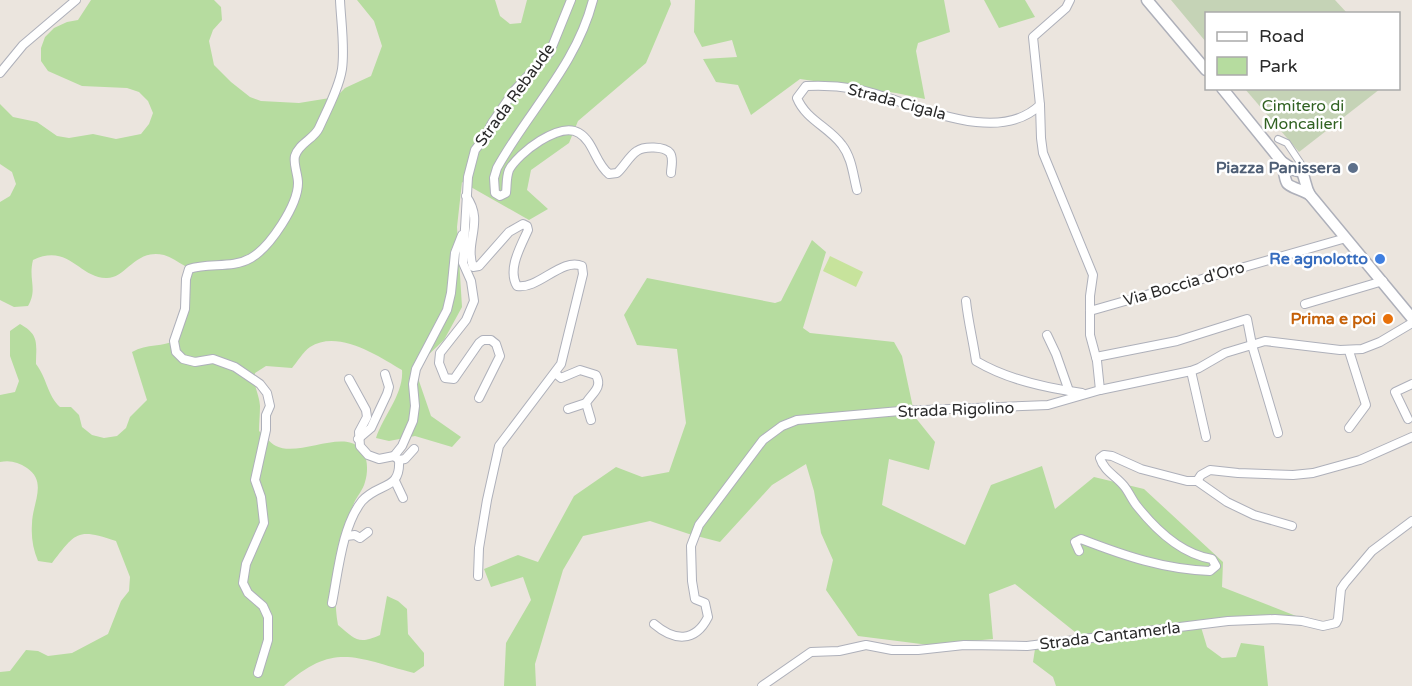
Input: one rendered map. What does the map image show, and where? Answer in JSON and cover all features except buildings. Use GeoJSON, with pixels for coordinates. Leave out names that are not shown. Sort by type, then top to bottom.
{"type":"FeatureCollection","features":[{"type":"Feature","properties":{"kind":"main road"},"geometry":{"type":"LineString","coordinates":[[1147,0],[1205,69]]}},
{"type":"Feature","properties":{"kind":"main road"},"geometry":{"type":"LineString","coordinates":[[1224,90],[1282,162],[1302,172],[1310,195],[1412,318]]}},
{"type":"Feature","properties":{"kind":"main road"},"geometry":{"type":"LineString","coordinates":[[1282,162],[1286,183],[1310,195]]}},
{"type":"Feature","properties":{"kind":"street"},"geometry":{"type":"LineString","coordinates":[[0,73],[22,45],[76,0]]}},
{"type":"Feature","properties":{"kind":"street"},"geometry":{"type":"LineString","coordinates":[[258,673],[268,639],[268,617],[263,606],[248,593],[243,583],[246,564],[264,523],[261,497],[255,480],[266,430],[266,415],[270,406],[267,393],[260,384],[235,367],[213,359],[195,362],[183,359],[176,352],[174,341],[185,309],[186,279],[189,269],[240,262],[252,258],[289,215],[297,194],[295,156],[303,144],[317,131],[340,78],[342,67],[340,0]]}},
{"type":"Feature","properties":{"kind":"street","name":"Strada Rebaude"},"geometry":{"type":"LineString","coordinates":[[479,398],[500,356],[496,344],[491,340],[483,340],[454,379],[445,378],[439,363],[440,353],[466,320],[474,301],[471,281],[463,263],[466,196],[474,150],[514,92],[550,52],[571,0]]}},
{"type":"Feature","properties":{"kind":"street"},"geometry":{"type":"LineString","coordinates":[[593,0],[588,20],[574,52],[498,168],[494,178],[495,193],[500,196],[506,193],[508,172],[514,162],[524,153],[543,139],[566,130],[577,131],[583,136],[602,167],[609,174],[617,173],[636,151],[648,148],[666,150],[670,153],[671,173]]}},
{"type":"Feature","properties":{"kind":"street"},"geometry":{"type":"LineString","coordinates":[[1070,0],[1066,8],[1033,37],[1035,69],[1043,153],[1093,275],[1090,335],[1096,357],[1100,390]]}},
{"type":"Feature","properties":{"kind":"street","name":"Strada Cigala"},"geometry":{"type":"LineString","coordinates":[[857,190],[850,160],[842,145],[802,109],[797,98],[806,86],[822,85],[857,89],[943,115],[981,123],[1014,120],[1031,114],[1040,105]]}},
{"type":"Feature","properties":{"kind":"street"},"geometry":{"type":"LineString","coordinates":[[1278,139],[1287,143],[1305,170]]}},
{"type":"Feature","properties":{"kind":"street"},"geometry":{"type":"LineString","coordinates":[[466,196],[475,215],[471,255],[473,267],[478,267],[509,232],[523,224],[528,230],[515,261],[513,278],[517,286],[529,285],[571,264],[578,264],[582,267],[583,277],[561,364],[499,446],[485,510],[479,548],[478,576]]}},
{"type":"Feature","properties":{"kind":"street"},"geometry":{"type":"LineString","coordinates":[[332,603],[348,529],[363,501],[375,491],[395,481],[400,473],[396,458],[413,421],[415,406],[413,384],[416,369],[447,310],[456,253],[465,228]]}},
{"type":"Feature","properties":{"kind":"street","name":"Via Boccia d'Oro"},"geometry":{"type":"LineString","coordinates":[[1090,311],[1346,238]]}},
{"type":"Feature","properties":{"kind":"street"},"geometry":{"type":"LineString","coordinates":[[1305,304],[1383,281]]}},
{"type":"Feature","properties":{"kind":"street"},"geometry":{"type":"LineString","coordinates":[[966,301],[976,361],[988,368],[1028,382],[1086,394]]}},
{"type":"Feature","properties":{"kind":"street"},"geometry":{"type":"LineString","coordinates":[[1096,357],[1178,341],[1247,319],[1252,345],[1278,433]]}},
{"type":"Feature","properties":{"kind":"street","name":"Strada Rigolino"},"geometry":{"type":"LineString","coordinates":[[654,624],[664,632],[678,637],[693,634],[703,627],[708,617],[705,603],[695,599],[692,581],[691,546],[699,525],[763,440],[782,426],[797,420],[900,411],[1037,406],[1191,371],[1226,353],[1265,341],[1349,351],[1362,350],[1412,323]]}},
{"type":"Feature","properties":{"kind":"street"},"geometry":{"type":"LineString","coordinates":[[1047,335],[1069,391]]}},
{"type":"Feature","properties":{"kind":"street"},"geometry":{"type":"LineString","coordinates":[[1349,351],[1366,405],[1349,428]]}},
{"type":"Feature","properties":{"kind":"street"},"geometry":{"type":"LineString","coordinates":[[555,373],[561,378],[580,370],[596,375],[599,382],[598,388],[586,403],[568,409]]}},
{"type":"Feature","properties":{"kind":"street"},"geometry":{"type":"LineString","coordinates":[[1191,371],[1206,437]]}},
{"type":"Feature","properties":{"kind":"street"},"geometry":{"type":"LineString","coordinates":[[358,439],[370,428],[387,394],[389,387],[385,374]]}},
{"type":"Feature","properties":{"kind":"street"},"geometry":{"type":"LineString","coordinates":[[349,379],[366,410],[367,417],[358,439],[360,446],[368,455],[379,459],[405,459],[414,449]]}},
{"type":"Feature","properties":{"kind":"street"},"geometry":{"type":"LineString","coordinates":[[1408,419],[1395,392],[1412,384]]}},
{"type":"Feature","properties":{"kind":"street"},"geometry":{"type":"LineString","coordinates":[[586,403],[591,420]]}},
{"type":"Feature","properties":{"kind":"street"},"geometry":{"type":"LineString","coordinates":[[1197,482],[1201,475],[1210,470],[1282,475],[1313,473],[1360,460],[1412,437]]}},
{"type":"Feature","properties":{"kind":"street"},"geometry":{"type":"LineString","coordinates":[[1079,551],[1075,542],[1081,539],[1148,563],[1210,571],[1216,566],[1212,559],[1186,552],[1157,528],[1136,505],[1123,485],[1102,466],[1100,458],[1104,455],[1112,456],[1140,469],[1187,482],[1197,482],[1227,502],[1254,515],[1292,526]]}},
{"type":"Feature","properties":{"kind":"street"},"geometry":{"type":"LineString","coordinates":[[395,481],[403,498]]}},
{"type":"Feature","properties":{"kind":"street","name":"Strada Cantamerla"},"geometry":{"type":"LineString","coordinates":[[762,686],[811,652],[839,651],[866,645],[892,650],[918,650],[964,645],[1041,645],[1228,621],[1284,620],[1330,626],[1338,619],[1341,589],[1345,583],[1372,551],[1412,521]]}},
{"type":"Feature","properties":{"kind":"street"},"geometry":{"type":"LineString","coordinates":[[346,536],[355,535],[360,538],[368,531]]}},
{"type":"Feature","properties":{"kind":"green space"},"geometry":{"type":"Polygon","coordinates":[[[91,0],[214,0],[221,7],[222,20],[213,30],[209,41],[214,65],[250,97],[261,101],[299,103],[336,97],[345,88],[371,76],[382,46],[374,21],[357,0],[495,0],[500,16],[510,24],[521,23],[527,0],[670,0],[671,4],[646,63],[578,121],[569,143],[531,170],[527,190],[548,209],[529,220],[462,182],[457,227],[462,307],[444,340],[426,357],[419,369],[419,381],[431,416],[461,437],[452,447],[415,436],[389,441],[376,438],[400,388],[402,370],[358,346],[333,341],[321,342],[307,349],[292,368],[266,366],[255,373],[260,406],[259,431],[274,445],[286,449],[346,442],[356,445],[365,455],[366,478],[349,516],[338,563],[336,611],[338,625],[357,639],[373,638],[380,635],[387,596],[398,601],[407,609],[408,634],[424,653],[424,666],[414,673],[376,662],[346,657],[332,658],[317,663],[284,686],[0,686],[0,672],[10,671],[26,650],[38,651],[48,656],[72,653],[108,634],[121,601],[129,591],[130,577],[116,541],[93,535],[85,534],[73,539],[52,563],[38,561],[32,534],[37,480],[27,468],[20,464],[11,461],[0,462],[0,395],[15,392],[19,381],[10,356],[10,331],[20,324],[34,336],[36,364],[52,397],[60,407],[71,407],[79,415],[82,427],[92,435],[104,438],[117,436],[126,428],[130,417],[147,400],[132,352],[143,347],[167,344],[178,339],[187,290],[185,266],[164,255],[154,254],[138,259],[119,274],[106,278],[88,273],[65,258],[45,256],[33,260],[33,289],[28,306],[14,307],[0,300],[0,202],[10,196],[16,184],[12,172],[0,164],[0,104],[13,117],[37,122],[57,136],[69,138],[93,134],[116,139],[141,134],[149,124],[153,113],[148,101],[139,92],[127,88],[82,86],[48,71],[41,61],[41,48],[45,37],[54,28],[78,20],[91,0]]]}},
{"type":"Feature","properties":{"kind":"green space"},"geometry":{"type":"Polygon","coordinates":[[[695,0],[944,0],[950,32],[918,43],[916,51],[925,99],[800,79],[751,115],[738,85],[716,82],[703,59],[737,57],[732,40],[702,47],[694,32],[695,0]]]}},
{"type":"Feature","properties":{"kind":"green space"},"geometry":{"type":"Polygon","coordinates":[[[984,0],[1025,0],[1035,17],[999,28],[984,0]]]}},
{"type":"Feature","properties":{"kind":"green space"},"geometry":{"type":"Polygon","coordinates":[[[1171,0],[1335,0],[1346,12],[1205,12],[1205,41],[1171,0]]]}},
{"type":"Feature","properties":{"kind":"green space","name":"Cimitero di Moncalieri"},"geometry":{"type":"Polygon","coordinates":[[[1246,90],[1379,90],[1299,152],[1246,90]]]}},
{"type":"Feature","properties":{"kind":"green space"},"geometry":{"type":"Polygon","coordinates":[[[812,240],[826,252],[803,328],[810,333],[894,342],[902,356],[915,417],[935,442],[929,470],[889,459],[882,505],[965,545],[991,485],[1042,466],[1055,509],[1094,477],[1144,489],[1223,562],[1222,587],[1319,625],[1259,623],[1201,627],[1207,647],[1222,658],[1236,657],[1241,643],[1264,646],[1268,686],[1056,686],[1053,677],[1033,662],[1035,649],[1085,640],[1015,584],[989,594],[993,639],[929,645],[858,636],[826,590],[833,560],[821,533],[814,491],[806,464],[772,485],[720,542],[650,521],[583,536],[563,570],[535,664],[536,686],[504,686],[506,643],[531,600],[523,577],[491,587],[484,569],[518,555],[538,562],[574,496],[616,467],[642,477],[669,472],[686,423],[677,349],[637,345],[624,315],[647,278],[775,303],[781,301],[812,240]]]}},
{"type":"Feature","properties":{"kind":"green space"},"geometry":{"type":"Polygon","coordinates":[[[830,256],[863,272],[856,287],[823,271],[830,256]]]}},
{"type":"Feature","properties":{"kind":"place","name":"Piazza Panissera"},"geometry":{"type":"Point","coordinates":[1353,168]}},
{"type":"Feature","properties":{"kind":"place","name":"Re agnolotto"},"geometry":{"type":"Point","coordinates":[1380,259]}},
{"type":"Feature","properties":{"kind":"place","name":"Prima e poi"},"geometry":{"type":"Point","coordinates":[1388,319]}}]}
